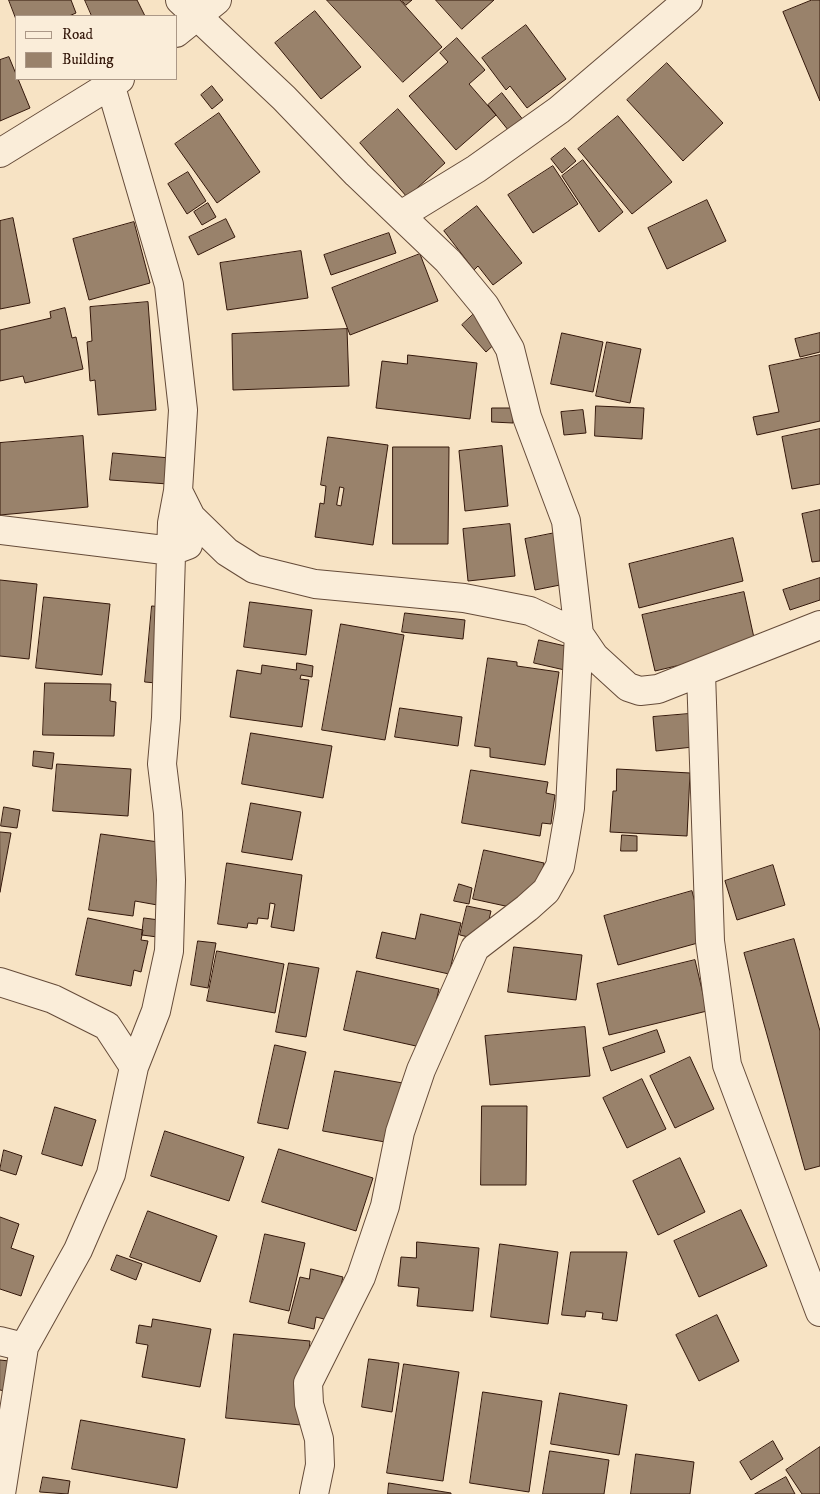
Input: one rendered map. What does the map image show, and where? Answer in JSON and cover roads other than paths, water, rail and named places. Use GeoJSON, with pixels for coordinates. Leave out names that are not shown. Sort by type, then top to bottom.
{"type":"FeatureCollection","features":[{"type":"Feature","properties":{"kind":"street"},"geometry":{"type":"LineString","coordinates":[[400,215],[476,169],[559,110],[688,0]]}},
{"type":"Feature","properties":{"kind":"street"},"geometry":{"type":"LineString","coordinates":[[178,30],[198,5],[284,98],[454,268],[485,306],[510,350],[526,417],[566,520],[579,634],[570,808],[560,866],[546,891],[528,908],[475,948],[420,1070],[400,1132],[385,1206],[361,1277],[308,1383],[309,1404],[319,1439],[320,1464],[314,1494]]}},
{"type":"Feature","properties":{"kind":"street"},"geometry":{"type":"LineString","coordinates":[[0,153],[115,83],[169,285],[183,410],[178,491],[172,523],[166,718],[162,764],[168,813],[171,880],[169,951],[156,1011],[134,1067],[112,1174],[78,1250],[12,1344],[1,1494]]}},
{"type":"Feature","properties":{"kind":"street"},"geometry":{"type":"LineString","coordinates":[[178,491],[191,517],[227,552],[254,569],[314,584],[474,600],[530,611],[579,634],[594,656],[628,687],[640,691],[658,689],[820,625]]}},
{"type":"Feature","properties":{"kind":"street"},"geometry":{"type":"LineString","coordinates":[[0,530],[172,552],[210,536]]}},
{"type":"Feature","properties":{"kind":"street"},"geometry":{"type":"LineString","coordinates":[[701,673],[710,940],[727,1065],[820,1312]]}},
{"type":"Feature","properties":{"kind":"street"},"geometry":{"type":"LineString","coordinates":[[0,982],[53,1000],[107,1026],[134,1067]]}},
{"type":"Feature","properties":{"kind":"street"},"geometry":{"type":"LineString","coordinates":[[107,1026],[156,1011]]}}]}
